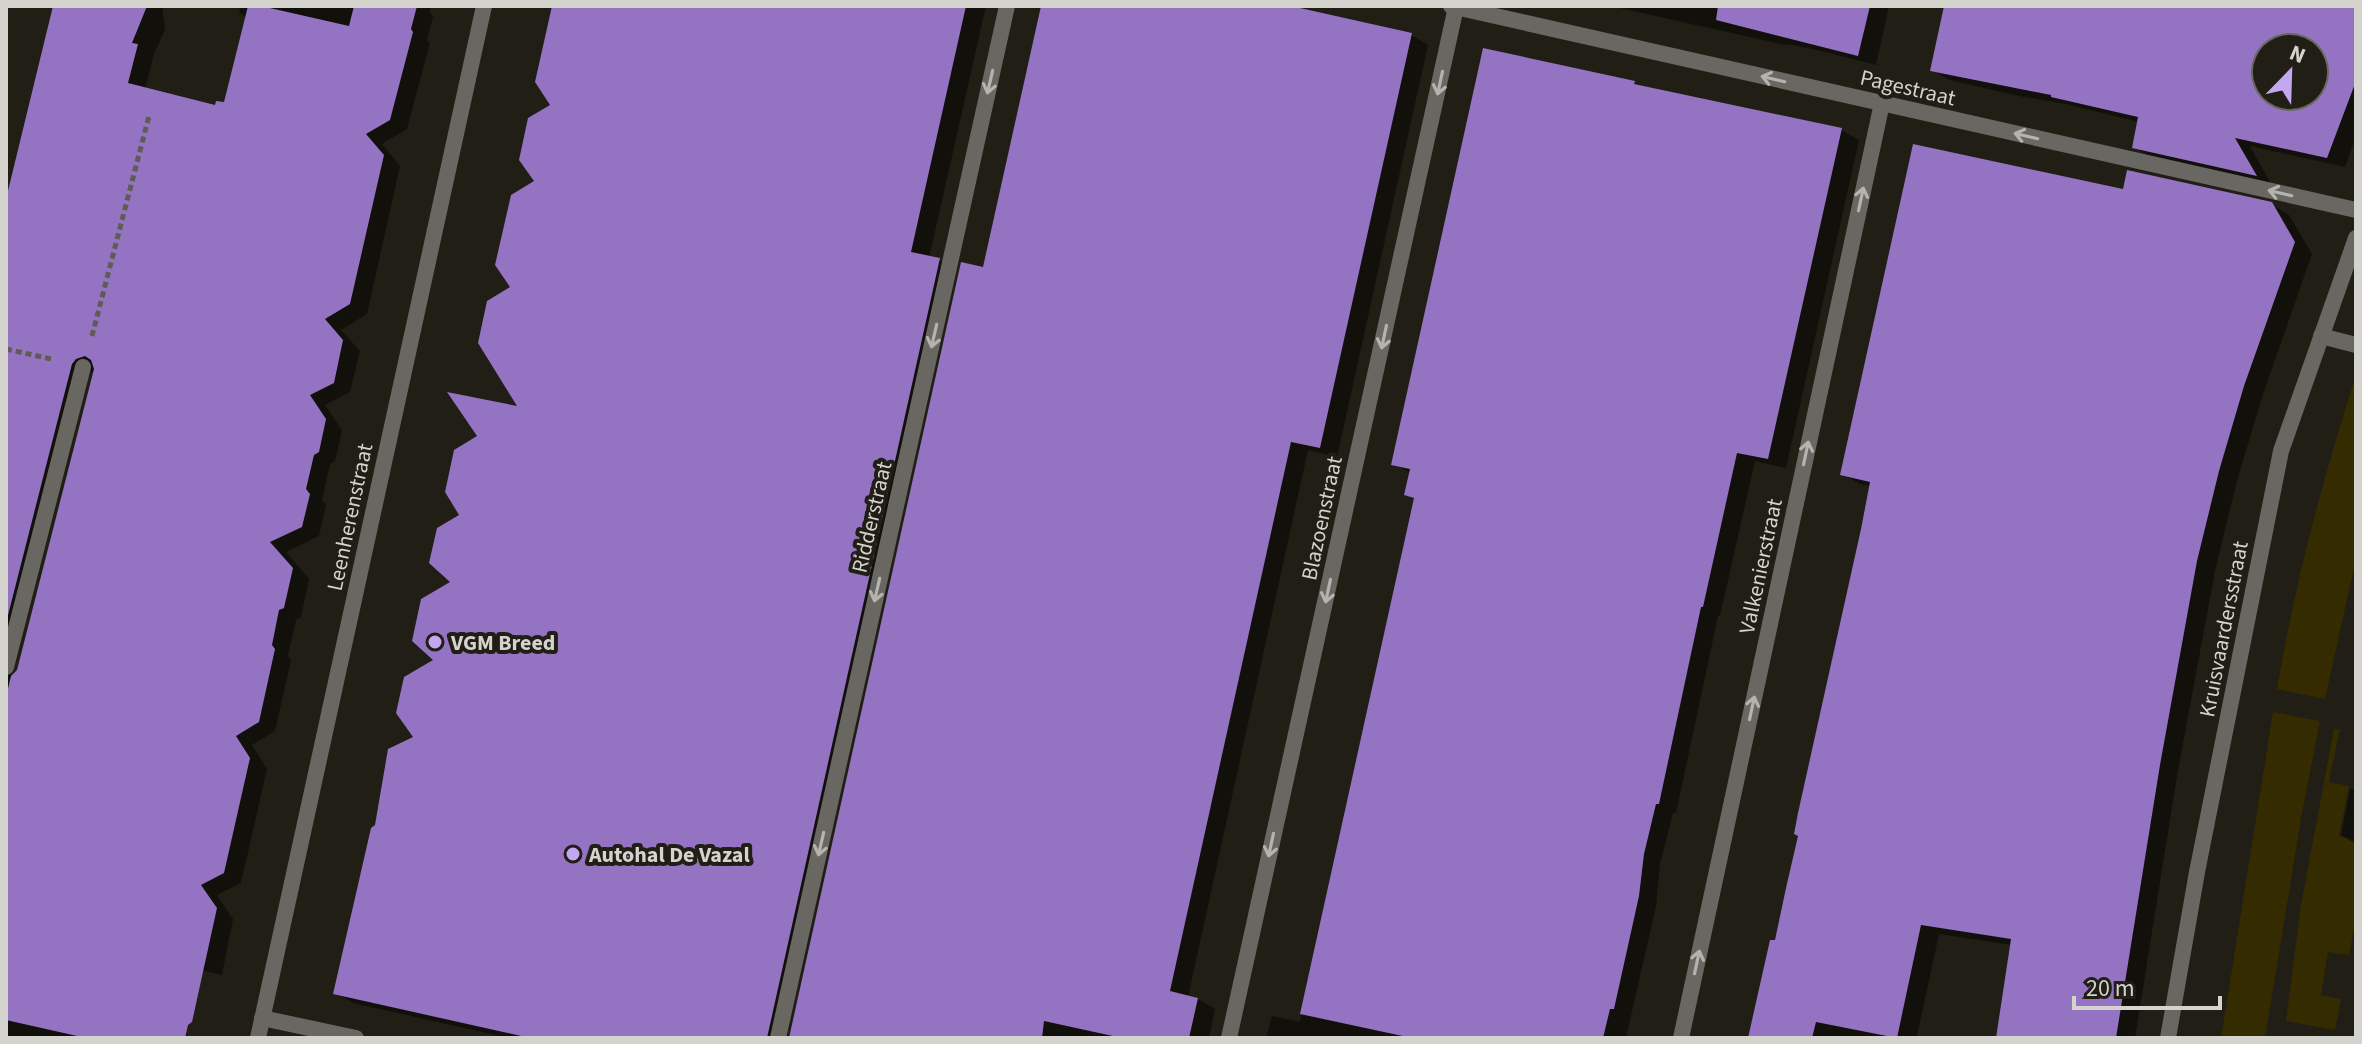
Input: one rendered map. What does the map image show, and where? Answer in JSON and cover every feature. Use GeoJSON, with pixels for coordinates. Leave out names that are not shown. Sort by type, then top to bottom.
{"type":"FeatureCollection","features":[{"type":"Feature","properties":{"kind":"street","name":"Leenherenstraat"},"geometry":{"type":"LineString","coordinates":[[258,1038],[484,6]]}},
{"type":"Feature","properties":{"kind":"street","name":"Ridderstraat"},"geometry":{"type":"LineString","coordinates":[[778,1038],[1007,6]]}},
{"type":"Feature","properties":{"kind":"street","name":"Pagestraat"},"geometry":{"type":"LineString","coordinates":[[1454,7],[2356,210]]}},
{"type":"Feature","properties":{"kind":"street","name":"Blazoenstraat"},"geometry":{"type":"LineString","coordinates":[[1229,1038],[1454,7]]}},
{"type":"Feature","properties":{"kind":"street","name":"Valkenierstraat"},"geometry":{"type":"LineString","coordinates":[[1681,1038],[1882,103]]}},
{"type":"Feature","properties":{"kind":"street","name":"Kruisvaardersstraat"},"geometry":{"type":"LineString","coordinates":[[2168,1038],[2197,872],[2281,451],[2356,238]]}},
{"type":"Feature","properties":{"kind":"street"},"geometry":{"type":"LineString","coordinates":[[2321,336],[2356,345]]}},
{"type":"Feature","properties":{"kind":"street"},"geometry":{"type":"LineString","coordinates":[[6,667],[83,367]]}},
{"type":"Feature","properties":{"kind":"street"},"geometry":{"type":"LineString","coordinates":[[262,1018],[356,1038]]}},
{"type":"Feature","properties":{"kind":"path"},"geometry":{"type":"LineString","coordinates":[[6,349],[83,367],[149,116]]}},
{"type":"Feature","properties":{"kind":"shaded area"},"geometry":{"type":"Polygon","coordinates":[[[2356,375],[2356,559],[2325,699],[2277,689],[2311,530],[2356,375]]]}},
{"type":"Feature","properties":{"kind":"shaded area"},"geometry":{"type":"Polygon","coordinates":[[[2273,712],[2320,721],[2265,1038],[2221,1038],[2273,712]]]}},
{"type":"Feature","properties":{"kind":"shaded area"},"geometry":{"type":"Polygon","coordinates":[[[2334,729],[2340,729],[2329,782],[2349,786],[2339,836],[2356,840],[2356,918],[2349,955],[2328,952],[2321,995],[2341,999],[2335,1030],[2286,1021],[2301,905],[2334,729]]]}},
{"type":"Feature","properties":{"kind":"building"},"geometry":{"type":"Polygon","coordinates":[[[53,6],[147,6],[132,43],[138,44],[128,83],[215,105],[216,101],[224,102],[248,6],[261,6],[349,26],[354,6],[417,6],[390,120],[366,134],[384,155],[350,304],[325,319],[343,340],[334,383],[310,395],[326,419],[306,489],[310,494],[302,527],[270,542],[293,568],[284,608],[279,610],[272,645],[275,649],[259,722],[236,736],[250,758],[224,873],[201,885],[217,908],[192,1022],[188,1025],[185,1038],[86,1038],[6,1020],[6,697],[11,676],[17,670],[94,369],[91,360],[85,356],[72,364],[6,623],[6,199],[53,6]]]}},
{"type":"Feature","properties":{"kind":"building"},"geometry":{"type":"Polygon","coordinates":[[[552,6],[966,6],[911,252],[940,258],[767,1038],[530,1038],[333,994],[371,828],[375,825],[388,749],[413,737],[396,713],[404,677],[433,660],[412,641],[421,599],[450,582],[429,563],[437,528],[459,515],[445,492],[454,450],[477,436],[447,392],[517,406],[478,343],[487,301],[510,287],[495,265],[511,195],[534,181],[519,160],[528,118],[550,105],[535,82],[552,6]]]}},
{"type":"Feature","properties":{"kind":"building"},"geometry":{"type":"Polygon","coordinates":[[[1041,6],[1291,6],[1412,33],[1320,448],[1291,442],[1170,991],[1198,998],[1189,1038],[1122,1038],[1044,1021],[1042,1038],[789,1038],[961,262],[983,267],[1041,6]]]}},
{"type":"Feature","properties":{"kind":"building"},"geometry":{"type":"Polygon","coordinates":[[[1718,6],[1870,6],[1858,56],[1716,20],[1718,6]]]}},
{"type":"Feature","properties":{"kind":"building"},"geometry":{"type":"Polygon","coordinates":[[[1944,6],[2356,6],[2356,81],[2327,158],[2235,138],[2257,176],[2132,148],[2138,117],[2051,95],[1930,71],[1944,6]]]}},
{"type":"Feature","properties":{"kind":"building"},"geometry":{"type":"Polygon","coordinates":[[[1483,48],[1842,128],[1768,459],[1737,453],[1659,804],[1656,804],[1644,854],[1639,896],[1614,1009],[1610,1009],[1603,1038],[1412,1038],[1300,1014],[1414,498],[1404,495],[1410,469],[1391,465],[1483,48]]]}},
{"type":"Feature","properties":{"kind":"building"},"geometry":{"type":"Polygon","coordinates":[[[1913,144],[2123,189],[2127,170],[2272,202],[2295,242],[2244,386],[2197,561],[2116,1038],[1996,1038],[2011,939],[1921,925],[1897,1038],[1816,1022],[1812,1038],[1748,1038],[1770,940],[1775,940],[1798,836],[1794,834],[1798,813],[1870,482],[1840,475],[1913,144]]]}},
{"type":"Feature","properties":{"kind":"place","name":"VGM Breed"},"geometry":{"type":"Point","coordinates":[435,642]}},
{"type":"Feature","properties":{"kind":"place","name":"Autohal De Vazal"},"geometry":{"type":"Point","coordinates":[573,854]}}]}
